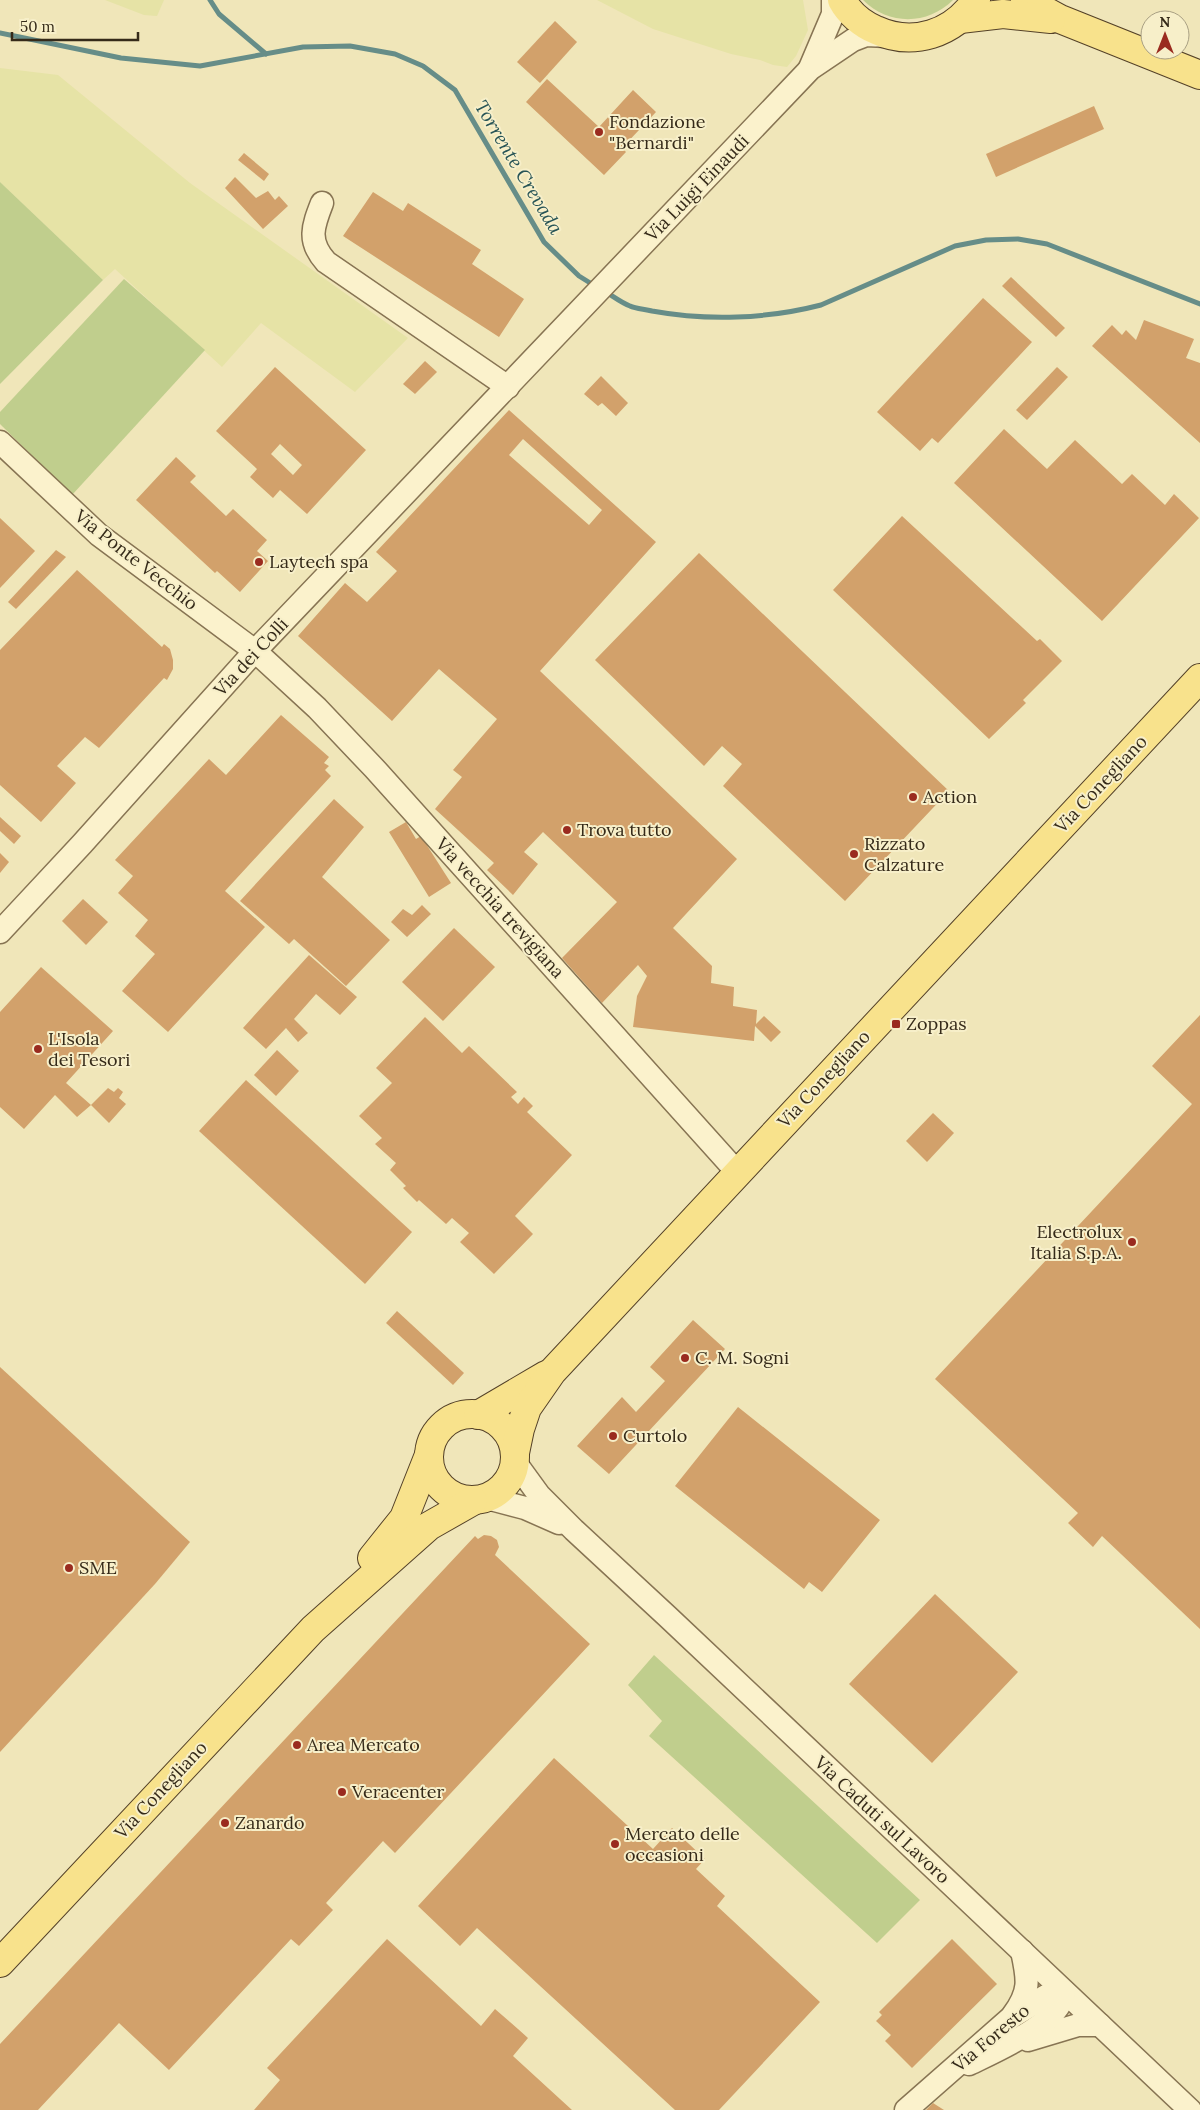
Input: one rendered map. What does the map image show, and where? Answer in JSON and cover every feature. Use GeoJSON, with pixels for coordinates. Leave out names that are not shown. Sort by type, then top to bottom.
{"type":"FeatureCollection","features":[{"type":"Feature","properties":{"kind":"main road"},"geometry":{"type":"LineString","coordinates":[[842,0],[846,8],[865,25],[888,36],[908,38],[926,36],[945,30],[968,9],[1060,19]]}},
{"type":"Feature","properties":{"kind":"main road"},"geometry":{"type":"LineString","coordinates":[[1025,0],[1060,19],[1200,74]]}},
{"type":"Feature","properties":{"kind":"main road","name":"Via Conegliano"},"geometry":{"type":"LineString","coordinates":[[515,1457],[520,1429],[527,1408],[552,1372],[1200,678]]}},
{"type":"Feature","properties":{"kind":"main road","name":"Via Conegliano"},"geometry":{"type":"LineString","coordinates":[[478,1415],[552,1372]]}},
{"type":"Feature","properties":{"kind":"main road"},"geometry":{"type":"LineString","coordinates":[[463,1415],[478,1415],[491,1419],[503,1427],[511,1439],[515,1457],[512,1474],[506,1484],[497,1492],[480,1500],[459,1499],[446,1492],[436,1482],[430,1469],[429,1455],[432,1441],[435,1435],[450,1420],[463,1415]]}},
{"type":"Feature","properties":{"kind":"main road","name":"Via Conegliano"},"geometry":{"type":"LineString","coordinates":[[0,1963],[323,1618],[404,1518],[429,1455]]}},
{"type":"Feature","properties":{"kind":"main road","name":"Via Conegliano"},"geometry":{"type":"LineString","coordinates":[[323,1618],[429,1526],[480,1500]]}},
{"type":"Feature","properties":{"kind":"street","name":"Via Luigi Einaudi"},"geometry":{"type":"LineString","coordinates":[[810,69],[833,14],[834,0]]}},
{"type":"Feature","properties":{"kind":"street","name":"Via Luigi Einaudi"},"geometry":{"type":"LineString","coordinates":[[584,307],[810,69],[853,40],[866,35],[888,36]]}},
{"type":"Feature","properties":{"kind":"street"},"geometry":{"type":"LineString","coordinates":[[322,203],[312,230],[315,245],[326,262],[508,388]]}},
{"type":"Feature","properties":{"kind":"street","name":"Via dei Colli"},"geometry":{"type":"LineString","coordinates":[[0,932],[82,844],[255,651],[432,463],[508,388],[584,307]]}},
{"type":"Feature","properties":{"kind":"street","name":"Via Ponte Vecchio"},"geometry":{"type":"LineString","coordinates":[[0,442],[99,535],[255,651]]}},
{"type":"Feature","properties":{"kind":"street","name":"Via vecchia trevigiana"},"geometry":{"type":"LineString","coordinates":[[255,651],[317,708],[374,768],[737,1172]]}},
{"type":"Feature","properties":{"kind":"street","name":"Via Caduti sul Lavoro"},"geometry":{"type":"LineString","coordinates":[[515,1457],[539,1495],[574,1530],[668,1616],[1190,2110]]}},
{"type":"Feature","properties":{"kind":"street","name":"Via Caduti sul Lavoro"},"geometry":{"type":"LineString","coordinates":[[480,1500],[525,1508],[574,1530]]}},
{"type":"Feature","properties":{"kind":"street"},"geometry":{"type":"LineString","coordinates":[[0,1949],[34,1927]]}},
{"type":"Feature","properties":{"kind":"street"},"geometry":{"type":"LineString","coordinates":[[1013,2016],[1022,2003],[1027,1984],[1022,1951]]}},
{"type":"Feature","properties":{"kind":"street","name":"Via Foresto"},"geometry":{"type":"LineString","coordinates":[[906,2110],[1013,2016],[1046,1996],[1064,1992],[1063,2000],[1048,2019],[1001,2048],[946,2076]]}},
{"type":"Feature","properties":{"kind":"street"},"geometry":{"type":"LineString","coordinates":[[1001,2048],[1078,2025],[1100,2025]]}},
{"type":"Feature","properties":{"kind":"shaded area"},"geometry":{"type":"Polygon","coordinates":[[[105,0],[164,0],[157,16],[144,15],[105,0]]]}},
{"type":"Feature","properties":{"kind":"shaded area"},"geometry":{"type":"Polygon","coordinates":[[[597,0],[803,0],[808,30],[796,56],[787,67],[731,54],[653,29],[597,0]]]}},
{"type":"Feature","properties":{"kind":"shaded area"},"geometry":{"type":"Polygon","coordinates":[[[0,68],[58,75],[190,183],[408,338],[355,392],[261,323],[222,367],[115,269],[103,280],[0,182],[0,68]]]}},
{"type":"Feature","properties":{"kind":"green space"},"geometry":{"type":"Polygon","coordinates":[[[863,0],[953,0],[932,14],[908,19],[896,18],[885,14],[863,0]]]}},
{"type":"Feature","properties":{"kind":"green space"},"geometry":{"type":"Polygon","coordinates":[[[0,182],[103,280],[0,384],[0,182]]]}},
{"type":"Feature","properties":{"kind":"green space"},"geometry":{"type":"Polygon","coordinates":[[[124,279],[205,350],[72,495],[0,424],[0,412],[124,279]]]}},
{"type":"Feature","properties":{"kind":"green space"},"geometry":{"type":"Polygon","coordinates":[[[654,1655],[920,1900],[877,1943],[649,1736],[662,1721],[628,1685],[654,1655]]]}},
{"type":"Feature","properties":{"kind":"building"},"geometry":{"type":"Polygon","coordinates":[[[555,21],[577,42],[540,83],[517,62],[555,21]]]}},
{"type":"Feature","properties":{"kind":"building"},"geometry":{"type":"Polygon","coordinates":[[[547,79],[599,127],[633,90],[656,112],[622,148],[626,152],[604,175],[526,102],[547,79]]]}},
{"type":"Feature","properties":{"kind":"building"},"geometry":{"type":"Polygon","coordinates":[[[1094,106],[1104,129],[996,177],[986,154],[1094,106]]]}},
{"type":"Feature","properties":{"kind":"building"},"geometry":{"type":"Polygon","coordinates":[[[244,153],[269,174],[264,181],[238,160],[244,153]]]}},
{"type":"Feature","properties":{"kind":"building"},"geometry":{"type":"Polygon","coordinates":[[[235,177],[256,198],[268,191],[275,200],[279,196],[288,206],[263,229],[225,188],[235,177]]]}},
{"type":"Feature","properties":{"kind":"building"},"geometry":{"type":"Polygon","coordinates":[[[373,192],[403,211],[408,203],[481,250],[472,264],[524,299],[499,337],[343,236],[373,192]]]}},
{"type":"Feature","properties":{"kind":"building"},"geometry":{"type":"Polygon","coordinates":[[[1011,277],[1065,328],[1056,337],[1002,286],[1011,277]]]}},
{"type":"Feature","properties":{"kind":"building"},"geometry":{"type":"Polygon","coordinates":[[[983,298],[1032,342],[938,443],[932,438],[920,451],[877,412],[983,298]]]}},
{"type":"Feature","properties":{"kind":"building"},"geometry":{"type":"Polygon","coordinates":[[[1144,320],[1194,339],[1186,358],[1200,363],[1200,443],[1092,346],[1112,325],[1122,335],[1126,330],[1136,340],[1144,320]]]}},
{"type":"Feature","properties":{"kind":"building"},"geometry":{"type":"Polygon","coordinates":[[[425,361],[437,372],[415,394],[403,384],[425,361]]]}},
{"type":"Feature","properties":{"kind":"building"},"geometry":{"type":"Polygon","coordinates":[[[275,367],[366,450],[307,514],[280,490],[273,498],[250,477],[257,469],[216,431],[275,367]],[[280,444],[271,454],[293,475],[302,465],[280,444]]]}},
{"type":"Feature","properties":{"kind":"building"},"geometry":{"type":"Polygon","coordinates":[[[1057,367],[1068,377],[1027,420],[1016,410],[1057,367]]]}},
{"type":"Feature","properties":{"kind":"building"},"geometry":{"type":"Polygon","coordinates":[[[601,376],[628,403],[616,416],[602,403],[598,406],[584,394],[601,376]]]}},
{"type":"Feature","properties":{"kind":"building"},"geometry":{"type":"Polygon","coordinates":[[[509,410],[656,542],[540,671],[737,859],[673,928],[712,966],[711,983],[734,987],[733,1006],[757,1010],[756,1024],[764,1016],[781,1032],[771,1042],[755,1026],[754,1041],[633,1027],[637,996],[647,976],[638,965],[602,1003],[562,958],[617,902],[543,832],[524,852],[538,864],[513,895],[487,870],[494,863],[435,809],[462,777],[453,770],[497,719],[439,669],[392,721],[298,636],[345,583],[367,602],[397,571],[376,552],[509,410]],[[523,439],[509,455],[589,525],[602,510],[523,439]]]}},
{"type":"Feature","properties":{"kind":"building"},"geometry":{"type":"Polygon","coordinates":[[[1004,429],[1047,469],[1075,440],[1122,484],[1132,474],[1165,505],[1174,494],[1199,518],[1102,621],[954,483],[1004,429]]]}},
{"type":"Feature","properties":{"kind":"building"},"geometry":{"type":"Polygon","coordinates":[[[176,457],[196,476],[190,482],[226,516],[233,509],[267,540],[257,551],[268,561],[240,592],[217,571],[215,573],[136,500],[176,457]]]}},
{"type":"Feature","properties":{"kind":"building"},"geometry":{"type":"Polygon","coordinates":[[[902,516],[1037,641],[1040,639],[1062,661],[1023,700],[1026,703],[989,739],[833,590],[902,516]]]}},
{"type":"Feature","properties":{"kind":"building"},"geometry":{"type":"Polygon","coordinates":[[[0,518],[35,551],[0,588],[0,518]]]}},
{"type":"Feature","properties":{"kind":"building"},"geometry":{"type":"Polygon","coordinates":[[[56,550],[66,557],[16,609],[8,602],[56,550]]]}},
{"type":"Feature","properties":{"kind":"building"},"geometry":{"type":"Polygon","coordinates":[[[699,553],[949,791],[845,901],[723,786],[742,764],[722,746],[704,766],[595,660],[699,553]]]}},
{"type":"Feature","properties":{"kind":"building"},"geometry":{"type":"Polygon","coordinates":[[[77,570],[162,647],[164,644],[170,649],[173,669],[167,680],[164,678],[99,748],[85,737],[57,766],[76,783],[41,822],[0,785],[0,650],[77,570]]]}},
{"type":"Feature","properties":{"kind":"building"},"geometry":{"type":"Polygon","coordinates":[[[281,715],[329,757],[324,763],[329,766],[325,770],[331,776],[225,891],[265,927],[168,1032],[122,991],[155,954],[135,936],[148,920],[118,893],[133,876],[115,860],[209,759],[226,775],[281,715]]]}},
{"type":"Feature","properties":{"kind":"building"},"geometry":{"type":"Polygon","coordinates":[[[334,799],[364,827],[322,877],[390,940],[346,986],[294,939],[289,944],[240,901],[334,799]]]}},
{"type":"Feature","properties":{"kind":"building"},"geometry":{"type":"Polygon","coordinates":[[[0,817],[21,836],[14,844],[0,831],[0,817]]]}},
{"type":"Feature","properties":{"kind":"building"},"geometry":{"type":"Polygon","coordinates":[[[406,822],[416,839],[421,836],[451,883],[429,897],[389,832],[406,822]]]}},
{"type":"Feature","properties":{"kind":"building"},"geometry":{"type":"Polygon","coordinates":[[[0,853],[9,862],[0,873],[0,853]]]}},
{"type":"Feature","properties":{"kind":"building"},"geometry":{"type":"Polygon","coordinates":[[[83,899],[108,922],[86,945],[62,921],[83,899]]]}},
{"type":"Feature","properties":{"kind":"building"},"geometry":{"type":"Polygon","coordinates":[[[422,905],[431,914],[407,937],[391,922],[403,909],[412,915],[422,905]]]}},
{"type":"Feature","properties":{"kind":"building"},"geometry":{"type":"Polygon","coordinates":[[[454,928],[495,967],[443,1021],[402,982],[454,928]]]}},
{"type":"Feature","properties":{"kind":"building"},"geometry":{"type":"Polygon","coordinates":[[[309,955],[357,997],[340,1015],[316,994],[294,1019],[308,1033],[298,1042],[286,1028],[266,1049],[243,1028],[309,955]]]}},
{"type":"Feature","properties":{"kind":"building"},"geometry":{"type":"Polygon","coordinates":[[[41,967],[113,1031],[66,1083],[91,1105],[77,1117],[55,1095],[24,1129],[0,1107],[0,1012],[41,967]]]}},
{"type":"Feature","properties":{"kind":"building","name":"Electrolux Italia S.p.A."},"geometry":{"type":"Polygon","coordinates":[[[1200,1015],[1200,1629],[1102,1536],[1093,1547],[1068,1523],[1078,1513],[935,1379],[1192,1104],[1152,1066],[1200,1015]]]}},
{"type":"Feature","properties":{"kind":"building"},"geometry":{"type":"Polygon","coordinates":[[[425,1017],[462,1053],[469,1046],[517,1092],[511,1097],[518,1104],[524,1097],[533,1106],[527,1112],[572,1155],[515,1216],[533,1234],[494,1274],[460,1242],[469,1233],[452,1218],[446,1224],[419,1200],[417,1202],[403,1188],[406,1186],[390,1170],[396,1163],[375,1144],[382,1138],[359,1116],[392,1083],[376,1068],[425,1017]]]}},
{"type":"Feature","properties":{"kind":"building"},"geometry":{"type":"Polygon","coordinates":[[[277,1050],[299,1071],[276,1096],[254,1075],[277,1050]]]}},
{"type":"Feature","properties":{"kind":"building"},"geometry":{"type":"Polygon","coordinates":[[[246,1080],[412,1232],[365,1284],[199,1131],[246,1080]]]}},
{"type":"Feature","properties":{"kind":"building"},"geometry":{"type":"Polygon","coordinates":[[[108,1088],[114,1092],[118,1088],[123,1092],[119,1098],[126,1104],[109,1123],[91,1105],[108,1088]]]}},
{"type":"Feature","properties":{"kind":"building"},"geometry":{"type":"Polygon","coordinates":[[[933,1113],[954,1133],[927,1162],[906,1141],[933,1113]]]}},
{"type":"Feature","properties":{"kind":"building"},"geometry":{"type":"Polygon","coordinates":[[[397,1311],[464,1373],[453,1385],[386,1323],[397,1311]]]}},
{"type":"Feature","properties":{"kind":"building"},"geometry":{"type":"Polygon","coordinates":[[[693,1320],[725,1349],[609,1474],[577,1446],[622,1397],[636,1412],[665,1381],[650,1367],[693,1320]]]}},
{"type":"Feature","properties":{"kind":"building","name":"SME"},"geometry":{"type":"Polygon","coordinates":[[[0,1367],[190,1542],[155,1584],[0,1752],[0,1367]]]}},
{"type":"Feature","properties":{"kind":"building"},"geometry":{"type":"Polygon","coordinates":[[[738,1407],[880,1520],[822,1592],[809,1582],[804,1589],[675,1486],[738,1407]]]}},
{"type":"Feature","properties":{"kind":"building"},"geometry":{"type":"Polygon","coordinates":[[[484,1535],[491,1536],[497,1540],[499,1547],[495,1555],[590,1644],[395,1853],[383,1841],[326,1903],[333,1910],[299,1946],[291,1939],[169,2070],[119,2023],[38,2110],[0,2110],[0,2044],[475,1536],[478,1539],[484,1535]]]}},
{"type":"Feature","properties":{"kind":"building"},"geometry":{"type":"Polygon","coordinates":[[[935,1594],[1018,1672],[932,1763],[849,1684],[935,1594]]]}},
{"type":"Feature","properties":{"kind":"building"},"geometry":{"type":"Polygon","coordinates":[[[554,1758],[653,1849],[672,1828],[705,1859],[696,1869],[725,1896],[717,1906],[820,2002],[719,2110],[675,2110],[477,1928],[460,1946],[418,1906],[554,1758]]]}},
{"type":"Feature","properties":{"kind":"building"},"geometry":{"type":"Polygon","coordinates":[[[387,1939],[481,2026],[495,2009],[528,2038],[513,2056],[572,2110],[254,2110],[280,2080],[267,2068],[387,1939]]]}},
{"type":"Feature","properties":{"kind":"building"},"geometry":{"type":"Polygon","coordinates":[[[952,1939],[997,1984],[912,2068],[885,2041],[891,2035],[876,2021],[882,2015],[879,2012],[952,1939]]]}},
{"type":"Feature","properties":{"kind":"building"},"geometry":{"type":"Polygon","coordinates":[[[933,2103],[944,2110],[926,2110],[933,2103]]]}},
{"type":"Feature","properties":{"kind":"waterway"},"geometry":{"type":"LineString","coordinates":[[210,0],[219,14],[266,54]]}},
{"type":"Feature","properties":{"kind":"waterway","name":"Torrente Crevada"},"geometry":{"type":"LineString","coordinates":[[0,33],[121,58],[200,66],[303,47],[350,46],[395,54],[423,66],[455,90],[544,242],[579,276],[595,286]]}},
{"type":"Feature","properties":{"kind":"waterway","name":"Torrente Crevada"},"geometry":{"type":"LineString","coordinates":[[606,292],[632,307],[652,311],[715,317],[758,316],[821,305],[955,246],[986,240],[1018,239],[1047,244],[1200,304]]}},
{"type":"Feature","properties":{"kind":"place","name":"Fondazione \"Bernardi\""},"geometry":{"type":"Point","coordinates":[599,132]}},
{"type":"Feature","properties":{"kind":"place","name":"Laytech spa"},"geometry":{"type":"Point","coordinates":[259,562]}},
{"type":"Feature","properties":{"kind":"place","name":"Action"},"geometry":{"type":"Point","coordinates":[913,797]}},
{"type":"Feature","properties":{"kind":"place","name":"Trova tutto"},"geometry":{"type":"Point","coordinates":[567,830]}},
{"type":"Feature","properties":{"kind":"place","name":"Rizzato Calzature"},"geometry":{"type":"Point","coordinates":[854,854]}},
{"type":"Feature","properties":{"kind":"place","name":"Zoppas"},"geometry":{"type":"Point","coordinates":[896,1024]}},
{"type":"Feature","properties":{"kind":"place","name":"L'Isola dei Tesori"},"geometry":{"type":"Point","coordinates":[38,1049]}},
{"type":"Feature","properties":{"kind":"place","name":"Electrolux Italia S.p.A."},"geometry":{"type":"Point","coordinates":[1132,1242]}},
{"type":"Feature","properties":{"kind":"place","name":"C. M. Sogni"},"geometry":{"type":"Point","coordinates":[685,1358]}},
{"type":"Feature","properties":{"kind":"place","name":"Curtolo"},"geometry":{"type":"Point","coordinates":[613,1436]}},
{"type":"Feature","properties":{"kind":"place","name":"SME"},"geometry":{"type":"Point","coordinates":[69,1568]}},
{"type":"Feature","properties":{"kind":"place","name":"Area Mercato"},"geometry":{"type":"Point","coordinates":[297,1745]}},
{"type":"Feature","properties":{"kind":"place","name":"Veracenter"},"geometry":{"type":"Point","coordinates":[342,1792]}},
{"type":"Feature","properties":{"kind":"place","name":"Zanardo"},"geometry":{"type":"Point","coordinates":[225,1823]}},
{"type":"Feature","properties":{"kind":"place","name":"Mercato delle occasioni"},"geometry":{"type":"Point","coordinates":[615,1844]}}]}
